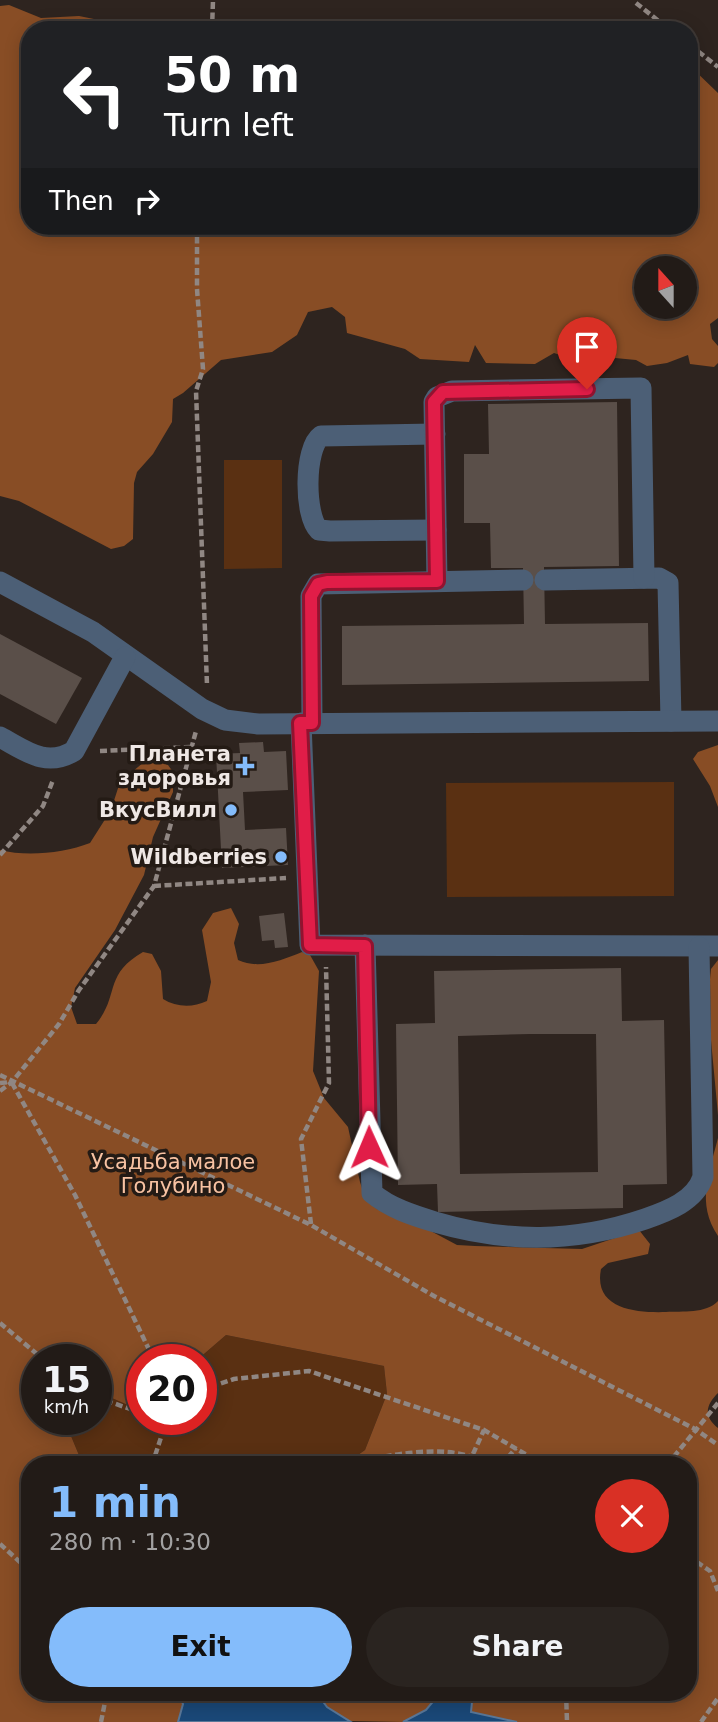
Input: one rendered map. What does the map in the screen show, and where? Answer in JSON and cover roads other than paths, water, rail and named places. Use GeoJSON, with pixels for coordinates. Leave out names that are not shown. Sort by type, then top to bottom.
{"type":"FeatureCollection","features":[{"type":"Feature","properties":{"kind":"lane"},"geometry":{"type":"LineString","coordinates":[[437,581],[434,402],[443,392],[640,388],[644,578]]}},
{"type":"Feature","properties":{"kind":"lane"},"geometry":{"type":"LineString","coordinates":[[435,434],[321,436],[309,451],[310,514],[319,530],[436,530]]}},
{"type":"Feature","properties":{"kind":"lane"},"geometry":{"type":"LineString","coordinates":[[545,580],[659,578],[670,586],[671,721]]}},
{"type":"Feature","properties":{"kind":"lane"},"geometry":{"type":"LineString","coordinates":[[365,946],[372,1193],[385,1204],[453,1227],[494,1236],[536,1239],[578,1236],[618,1228],[658,1214],[695,1195],[703,1177],[709,946],[310,945],[306,723],[313,588],[327,582],[523,580]]}},
{"type":"Feature","properties":{"kind":"lane"},"geometry":{"type":"LineString","coordinates":[[0,582],[93,632],[202,709],[225,720],[306,723],[718,721]]}},
{"type":"Feature","properties":{"kind":"lane"},"geometry":{"type":"LineString","coordinates":[[0,737],[41,760],[52,760],[74,751],[125,657]]}},
{"type":"Feature","properties":{"kind":"water"},"geometry":{"type":"Polygon","coordinates":[[[182,1701],[323,1701],[327,1707],[351,1722],[178,1722],[182,1701]]]}},
{"type":"Feature","properties":{"kind":"water"},"geometry":{"type":"Polygon","coordinates":[[[434,1701],[472,1701],[471,1712],[517,1722],[403,1722],[426,1710],[434,1701]]]}},
{"type":"Feature","properties":{"kind":"place","name":"Планета здоровья"},"geometry":{"type":"Point","coordinates":[245,766]}},
{"type":"Feature","properties":{"kind":"place","name":"ВкусВилл"},"geometry":{"type":"Point","coordinates":[231,810]}},
{"type":"Feature","properties":{"kind":"place","name":"Wildberries"},"geometry":{"type":"Point","coordinates":[281,857]}},
{"type":"Feature","properties":{"kind":"park label","name":"Усадьба малое Голубино"},"geometry":{"type":"Point","coordinates":[173,1174]}}]}
